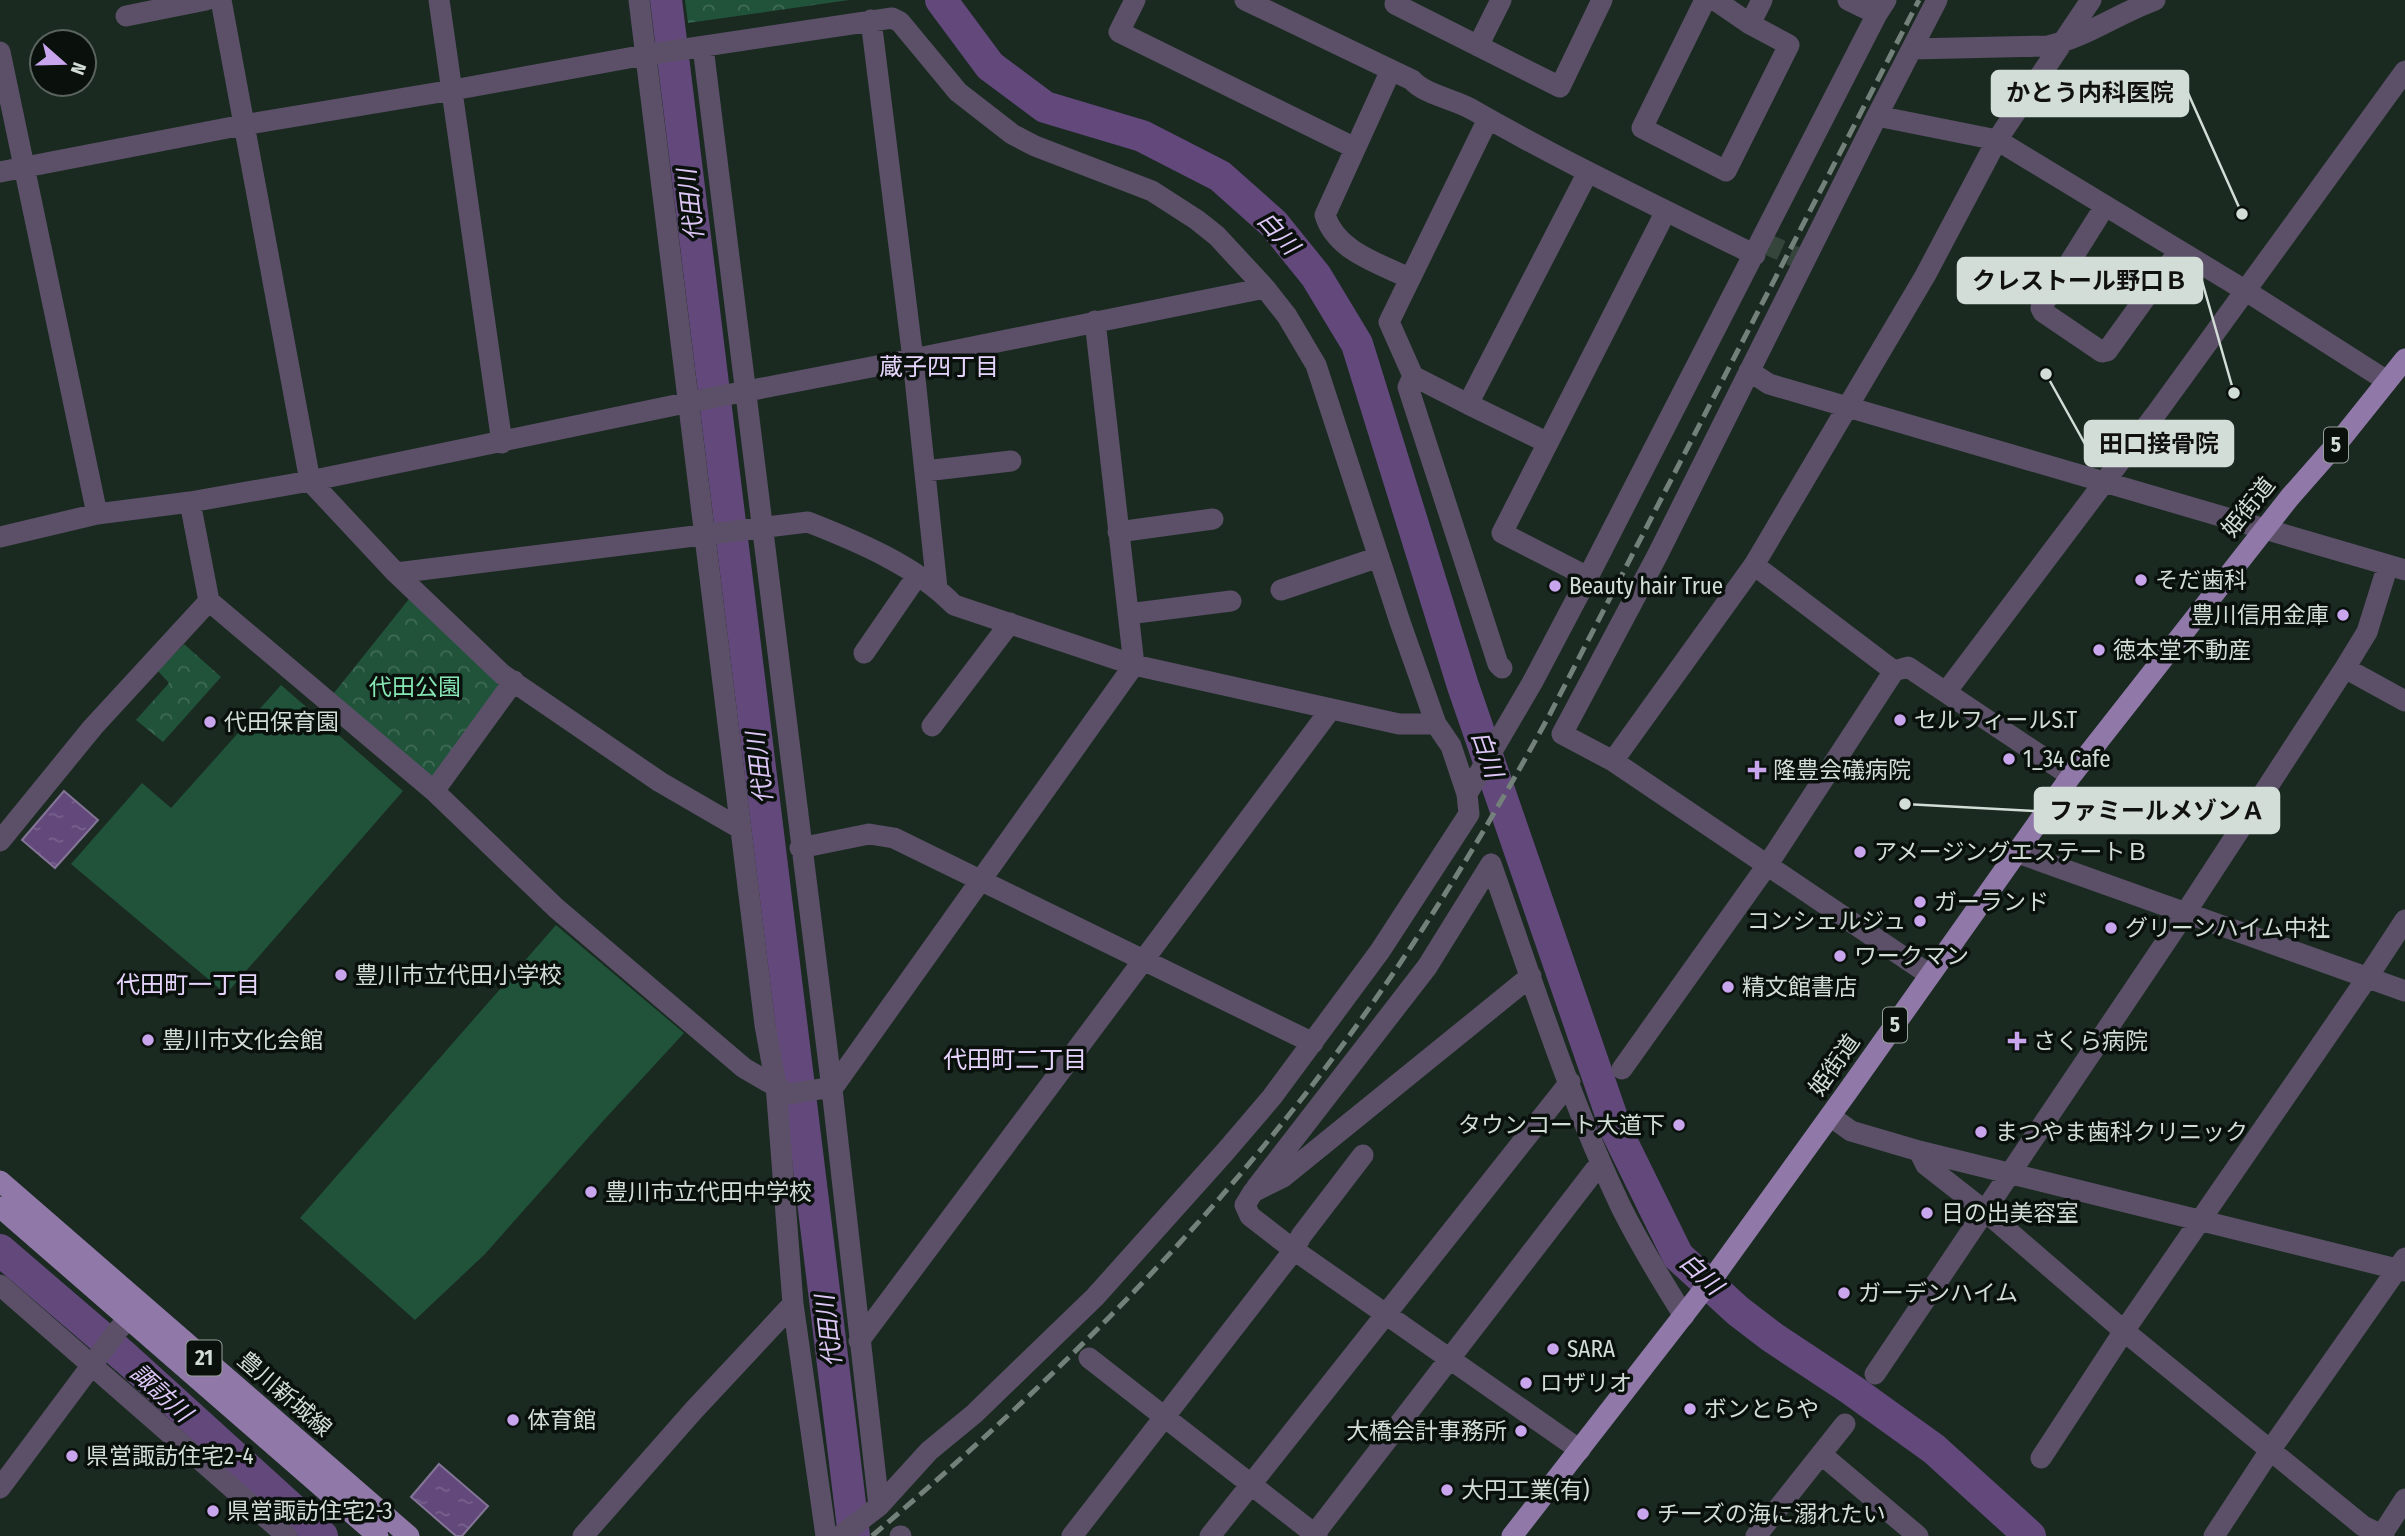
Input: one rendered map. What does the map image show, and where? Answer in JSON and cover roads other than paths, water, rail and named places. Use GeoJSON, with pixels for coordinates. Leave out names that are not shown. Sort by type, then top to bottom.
{"type":"FeatureCollection","features":[{"type":"Feature","properties":{"kind":"main road","name":"姫街道"},"geometry":{"type":"LineString","coordinates":[[1513,1536],[1688,1311],[2071,776],[2265,529],[2404,362]]}},
{"type":"Feature","properties":{"kind":"main road","name":"豊川新城線"},"geometry":{"type":"LineString","coordinates":[[0,1181],[129,1317],[408,1536]]}},
{"type":"Feature","properties":{"kind":"main road","name":"豊川新城線"},"geometry":{"type":"LineString","coordinates":[[0,1207],[378,1536]]}},
{"type":"Feature","properties":{"kind":"street"},"geometry":{"type":"LineString","coordinates":[[126,16],[206,0]]}},
{"type":"Feature","properties":{"kind":"street"},"geometry":{"type":"LineString","coordinates":[[220,0],[310,481],[396,573],[502,674],[660,782],[741,830]]}},
{"type":"Feature","properties":{"kind":"street"},"geometry":{"type":"LineString","coordinates":[[439,0],[502,443]]}},
{"type":"Feature","properties":{"kind":"street"},"geometry":{"type":"LineString","coordinates":[[639,0],[651,54],[710,535],[765,1025],[782,1090],[793,1304],[825,1536]]}},
{"type":"Feature","properties":{"kind":"street"},"geometry":{"type":"LineString","coordinates":[[1135,0],[1119,32],[1355,148]]}},
{"type":"Feature","properties":{"kind":"street"},"geometry":{"type":"LineString","coordinates":[[1245,0],[1412,80],[1417,86],[1452,99],[1588,172],[1755,255]]}},
{"type":"Feature","properties":{"kind":"street"},"geometry":{"type":"LineString","coordinates":[[1397,0],[1395,4],[1560,87],[1602,0]]}},
{"type":"Feature","properties":{"kind":"street"},"geometry":{"type":"LineString","coordinates":[[1478,46],[1501,0]]}},
{"type":"Feature","properties":{"kind":"street"},"geometry":{"type":"LineString","coordinates":[[1705,0],[1642,128],[1726,171],[1789,45],[1777,36],[1750,24],[1715,0]]}},
{"type":"Feature","properties":{"kind":"street"},"geometry":{"type":"LineString","coordinates":[[1750,24],[1762,0]]}},
{"type":"Feature","properties":{"kind":"street"},"geometry":{"type":"LineString","coordinates":[[1470,789],[1588,577],[1882,7],[1849,0]]}},
{"type":"Feature","properties":{"kind":"street"},"geometry":{"type":"LineString","coordinates":[[1930,975],[1613,761],[1562,734],[1657,556],[1937,0]]}},
{"type":"Feature","properties":{"kind":"street"},"geometry":{"type":"LineString","coordinates":[[1613,761],[1754,565],[1925,276],[1997,141],[2091,0]]}},
{"type":"Feature","properties":{"kind":"street"},"geometry":{"type":"LineString","coordinates":[[1912,49],[2048,46],[2064,42],[2155,0]]}},
{"type":"Feature","properties":{"kind":"street"},"geometry":{"type":"LineString","coordinates":[[0,172],[243,125],[651,54],[892,18],[900,22],[958,92],[1013,134],[1035,146],[1170,200],[1217,236],[1287,316],[1316,365],[1436,724],[1451,746],[1470,789],[1469,814],[1380,951],[1272,1097],[1095,1297],[974,1415],[929,1451],[879,1506],[848,1530]]}},
{"type":"Feature","properties":{"kind":"street"},"geometry":{"type":"LineString","coordinates":[[871,20],[913,359],[937,588]]}},
{"type":"Feature","properties":{"kind":"street"},"geometry":{"type":"LineString","coordinates":[[697,48],[800,848],[826,1089],[879,1506]]}},
{"type":"Feature","properties":{"kind":"street"},"geometry":{"type":"LineString","coordinates":[[0,52],[97,514]]}},
{"type":"Feature","properties":{"kind":"street"},"geometry":{"type":"LineString","coordinates":[[1391,70],[1325,215],[1328,228],[1347,248],[1409,278]]}},
{"type":"Feature","properties":{"kind":"street"},"geometry":{"type":"LineString","coordinates":[[1946,692],[2246,291],[2405,71]]}},
{"type":"Feature","properties":{"kind":"street"},"geometry":{"type":"LineString","coordinates":[[1877,116],[1997,141],[2246,291],[2387,381]]}},
{"type":"Feature","properties":{"kind":"street"},"geometry":{"type":"LineString","coordinates":[[1488,119],[1389,322],[1413,376],[1548,443]]}},
{"type":"Feature","properties":{"kind":"street"},"geometry":{"type":"LineString","coordinates":[[1468,404],[1588,172]]}},
{"type":"Feature","properties":{"kind":"street"},"geometry":{"type":"LineString","coordinates":[[2105,206],[2041,308],[2102,352],[2107,351],[2179,251]]}},
{"type":"Feature","properties":{"kind":"street"},"geometry":{"type":"LineString","coordinates":[[1588,577],[1502,533],[1666,211]]}},
{"type":"Feature","properties":{"kind":"street"},"geometry":{"type":"LineString","coordinates":[[0,537],[97,514],[190,502],[310,481],[502,443],[692,401],[1265,288]]}},
{"type":"Feature","properties":{"kind":"street"},"geometry":{"type":"LineString","coordinates":[[826,1089],[981,879],[1133,665],[1094,321]]}},
{"type":"Feature","properties":{"kind":"street"},"geometry":{"type":"LineString","coordinates":[[1749,370],[1769,384],[2397,567],[2367,632],[2345,668],[2186,912],[1875,1374]]}},
{"type":"Feature","properties":{"kind":"street"},"geometry":{"type":"LineString","coordinates":[[1413,376],[1408,387],[1498,664],[1502,668]]}},
{"type":"Feature","properties":{"kind":"street"},"geometry":{"type":"LineString","coordinates":[[925,471],[1011,461]]}},
{"type":"Feature","properties":{"kind":"street"},"geometry":{"type":"LineString","coordinates":[[190,502],[209,601],[434,791],[556,908],[744,1068],[782,1090],[826,1089]]}},
{"type":"Feature","properties":{"kind":"street"},"geometry":{"type":"LineString","coordinates":[[1118,532],[1213,519]]}},
{"type":"Feature","properties":{"kind":"street"},"geometry":{"type":"LineString","coordinates":[[396,573],[808,522],[861,543],[937,588],[954,605],[1133,665],[1399,724],[1436,724]]}},
{"type":"Feature","properties":{"kind":"street"},"geometry":{"type":"LineString","coordinates":[[1281,590],[1380,557]]}},
{"type":"Feature","properties":{"kind":"street"},"geometry":{"type":"LineString","coordinates":[[1754,565],[1894,671]]}},
{"type":"Feature","properties":{"kind":"street"},"geometry":{"type":"LineString","coordinates":[[864,653],[917,576]]}},
{"type":"Feature","properties":{"kind":"street"},"geometry":{"type":"LineString","coordinates":[[0,841],[93,727],[209,601]]}},
{"type":"Feature","properties":{"kind":"street"},"geometry":{"type":"LineString","coordinates":[[1128,614],[1231,601]]}},
{"type":"Feature","properties":{"kind":"street"},"geometry":{"type":"LineString","coordinates":[[932,726],[1010,624]]}},
{"type":"Feature","properties":{"kind":"street"},"geometry":{"type":"LineString","coordinates":[[1622,1069],[1768,864],[1894,671],[1908,667],[2071,776]]}},
{"type":"Feature","properties":{"kind":"street"},"geometry":{"type":"LineString","coordinates":[[2345,668],[2405,701]]}},
{"type":"Feature","properties":{"kind":"street"},"geometry":{"type":"LineString","coordinates":[[434,791],[514,681]]}},
{"type":"Feature","properties":{"kind":"street"},"geometry":{"type":"LineString","coordinates":[[859,1340],[1331,709]]}},
{"type":"Feature","properties":{"kind":"street"},"geometry":{"type":"LineString","coordinates":[[800,848],[869,834],[894,838],[1313,1043]]}},
{"type":"Feature","properties":{"kind":"street"},"geometry":{"type":"LineString","coordinates":[[2018,853],[2405,990]]}},
{"type":"Feature","properties":{"kind":"street"},"geometry":{"type":"LineString","coordinates":[[1580,1450],[1294,1250],[1250,1216],[1245,1205],[1427,967],[1491,864],[1570,1082],[1623,1210],[1688,1311]]}},
{"type":"Feature","properties":{"kind":"street"},"geometry":{"type":"LineString","coordinates":[[2041,1458],[2124,1331],[2405,920]]}},
{"type":"Feature","properties":{"kind":"street"},"geometry":{"type":"LineString","coordinates":[[1253,1192],[1283,1177],[1531,976]]}},
{"type":"Feature","properties":{"kind":"street"},"geometry":{"type":"LineString","coordinates":[[1210,1536],[1570,1082]]}},
{"type":"Feature","properties":{"kind":"street"},"geometry":{"type":"LineString","coordinates":[[1830,1116],[1851,1131],[1919,1151],[2403,1266],[2271,1449],[2214,1536]]}},
{"type":"Feature","properties":{"kind":"street"},"geometry":{"type":"LineString","coordinates":[[1919,1151],[1926,1165],[2363,1526],[2382,1536],[2405,1499]]}},
{"type":"Feature","properties":{"kind":"street"},"geometry":{"type":"LineString","coordinates":[[1072,1536],[1294,1250],[1301,1236],[1363,1155]]}},
{"type":"Feature","properties":{"kind":"street"},"geometry":{"type":"LineString","coordinates":[[1089,1358],[1315,1535],[1595,1170]]}},
{"type":"Feature","properties":{"kind":"street"},"geometry":{"type":"LineString","coordinates":[[0,1285],[96,1359],[287,1536]]}},
{"type":"Feature","properties":{"kind":"street"},"geometry":{"type":"LineString","coordinates":[[583,1536],[694,1410],[793,1304]]}},
{"type":"Feature","properties":{"kind":"street"},"geometry":{"type":"LineString","coordinates":[[0,1488],[129,1317]]}},
{"type":"Feature","properties":{"kind":"street"},"geometry":{"type":"LineString","coordinates":[[1756,1536],[1845,1424]]}},
{"type":"Feature","properties":{"kind":"street"},"geometry":{"type":"LineString","coordinates":[[1821,1454],[1918,1536]]}},
{"type":"Feature","properties":{"kind":"water"},"geometry":{"type":"Polygon","coordinates":[[[64,791],[98,820],[55,868],[22,840],[64,791]]]}},
{"type":"Feature","properties":{"kind":"water"},"geometry":{"type":"Polygon","coordinates":[[[439,1464],[488,1506],[462,1536],[456,1536],[411,1497],[439,1464]]]}},
{"type":"Feature","properties":{"kind":"waterway","name":"代田川"},"geometry":{"type":"LineString","coordinates":[[666,0],[854,1536]]}},
{"type":"Feature","properties":{"kind":"waterway","name":"白川"},"geometry":{"type":"LineString","coordinates":[[941,0],[990,66],[1045,107],[1142,136],[1220,176],[1274,224],[1316,276],[1357,344],[1463,686],[1617,1132],[1678,1256],[1738,1311],[1772,1337],[1934,1449],[2030,1536]]}},
{"type":"Feature","properties":{"kind":"waterway","name":"諏訪川"},"geometry":{"type":"LineString","coordinates":[[0,1250],[127,1359],[322,1536]]}},
{"type":"Feature","properties":{"kind":"tunnel"},"geometry":{"type":"LineString","coordinates":[[1762,242],[1805,261]]}},
{"type":"Feature","properties":{"kind":"railway"},"geometry":{"type":"LineString","coordinates":[[872,1536],[1039,1386],[1195,1226],[1292,1111],[1397,968],[1492,817],[1550,714],[1919,0]]}},
{"type":"Feature","properties":{"kind":"place","name":"かとう内科医院"},"geometry":{"type":"Point","coordinates":[2242,214]}},
{"type":"Feature","properties":{"kind":"place","name":"田口接骨院"},"geometry":{"type":"Point","coordinates":[2046,374]}},
{"type":"Feature","properties":{"kind":"place","name":"クレストール野口Ｂ"},"geometry":{"type":"Point","coordinates":[2234,393]}},
{"type":"Feature","properties":{"kind":"place","name":"そだ歯科"},"geometry":{"type":"Point","coordinates":[2141,580]}},
{"type":"Feature","properties":{"kind":"place","name":"Beauty hair True"},"geometry":{"type":"Point","coordinates":[1555,586]}},
{"type":"Feature","properties":{"kind":"place","name":"豊川信用金庫"},"geometry":{"type":"Point","coordinates":[2343,615]}},
{"type":"Feature","properties":{"kind":"place","name":"徳本堂不動産"},"geometry":{"type":"Point","coordinates":[2099,650]}},
{"type":"Feature","properties":{"kind":"place","name":"セルフィールS.T"},"geometry":{"type":"Point","coordinates":[1900,720]}},
{"type":"Feature","properties":{"kind":"place","name":"代田保育園"},"geometry":{"type":"Point","coordinates":[210,722]}},
{"type":"Feature","properties":{"kind":"place","name":"1_34 Cafe"},"geometry":{"type":"Point","coordinates":[2009,759]}},
{"type":"Feature","properties":{"kind":"place","name":"隆豊会礒病院"},"geometry":{"type":"Point","coordinates":[1757,770]}},
{"type":"Feature","properties":{"kind":"place","name":"ファミールメゾンＡ"},"geometry":{"type":"Point","coordinates":[1905,804]}},
{"type":"Feature","properties":{"kind":"place","name":"アメージングエステートＢ"},"geometry":{"type":"Point","coordinates":[1860,852]}},
{"type":"Feature","properties":{"kind":"place","name":"ガーランド"},"geometry":{"type":"Point","coordinates":[1920,902]}},
{"type":"Feature","properties":{"kind":"place","name":"コンシェルジュ"},"geometry":{"type":"Point","coordinates":[1920,921]}},
{"type":"Feature","properties":{"kind":"place","name":"グリーンハイム中社"},"geometry":{"type":"Point","coordinates":[2111,928]}},
{"type":"Feature","properties":{"kind":"place","name":"ワークマン"},"geometry":{"type":"Point","coordinates":[1840,956]}},
{"type":"Feature","properties":{"kind":"place","name":"豊川市立代田小学校"},"geometry":{"type":"Point","coordinates":[341,975]}},
{"type":"Feature","properties":{"kind":"place","name":"精文館書店"},"geometry":{"type":"Point","coordinates":[1728,987]}},
{"type":"Feature","properties":{"kind":"place","name":"豊川市文化会館"},"geometry":{"type":"Point","coordinates":[148,1040]}},
{"type":"Feature","properties":{"kind":"place","name":"さくら病院"},"geometry":{"type":"Point","coordinates":[2017,1041]}},
{"type":"Feature","properties":{"kind":"place","name":"タウンコート大道下"},"geometry":{"type":"Point","coordinates":[1679,1125]}},
{"type":"Feature","properties":{"kind":"place","name":"まつやま歯科クリニック"},"geometry":{"type":"Point","coordinates":[1981,1132]}},
{"type":"Feature","properties":{"kind":"place","name":"豊川市立代田中学校"},"geometry":{"type":"Point","coordinates":[591,1192]}},
{"type":"Feature","properties":{"kind":"place","name":"日の出美容室"},"geometry":{"type":"Point","coordinates":[1927,1213]}},
{"type":"Feature","properties":{"kind":"place","name":"ガーデンハイム"},"geometry":{"type":"Point","coordinates":[1844,1293]}},
{"type":"Feature","properties":{"kind":"place","name":"SARA"},"geometry":{"type":"Point","coordinates":[1553,1349]}},
{"type":"Feature","properties":{"kind":"place","name":"ロザリオ"},"geometry":{"type":"Point","coordinates":[1526,1383]}},
{"type":"Feature","properties":{"kind":"place","name":"ボンとらや"},"geometry":{"type":"Point","coordinates":[1690,1409]}},
{"type":"Feature","properties":{"kind":"place","name":"体育館"},"geometry":{"type":"Point","coordinates":[513,1420]}},
{"type":"Feature","properties":{"kind":"place","name":"大橋会計事務所"},"geometry":{"type":"Point","coordinates":[1521,1431]}},
{"type":"Feature","properties":{"kind":"place","name":"県営諏訪住宅2-4"},"geometry":{"type":"Point","coordinates":[72,1456]}},
{"type":"Feature","properties":{"kind":"place","name":"大円工業(有)"},"geometry":{"type":"Point","coordinates":[1447,1490]}},
{"type":"Feature","properties":{"kind":"place","name":"県営諏訪住宅2-3"},"geometry":{"type":"Point","coordinates":[213,1511]}},
{"type":"Feature","properties":{"kind":"place","name":"チーズの海に溺れたい"},"geometry":{"type":"Point","coordinates":[1643,1514]}},
{"type":"Feature","properties":{"kind":"district","name":"蔵子四丁目"},"geometry":{"type":"Point","coordinates":[939,367]}},
{"type":"Feature","properties":{"kind":"district","name":"代田町一丁目"},"geometry":{"type":"Point","coordinates":[188,985]}},
{"type":"Feature","properties":{"kind":"district","name":"代田町二丁目"},"geometry":{"type":"Point","coordinates":[1015,1060]}},
{"type":"Feature","properties":{"kind":"park label","name":"代田公園"},"geometry":{"type":"Point","coordinates":[415,687]}}]}
